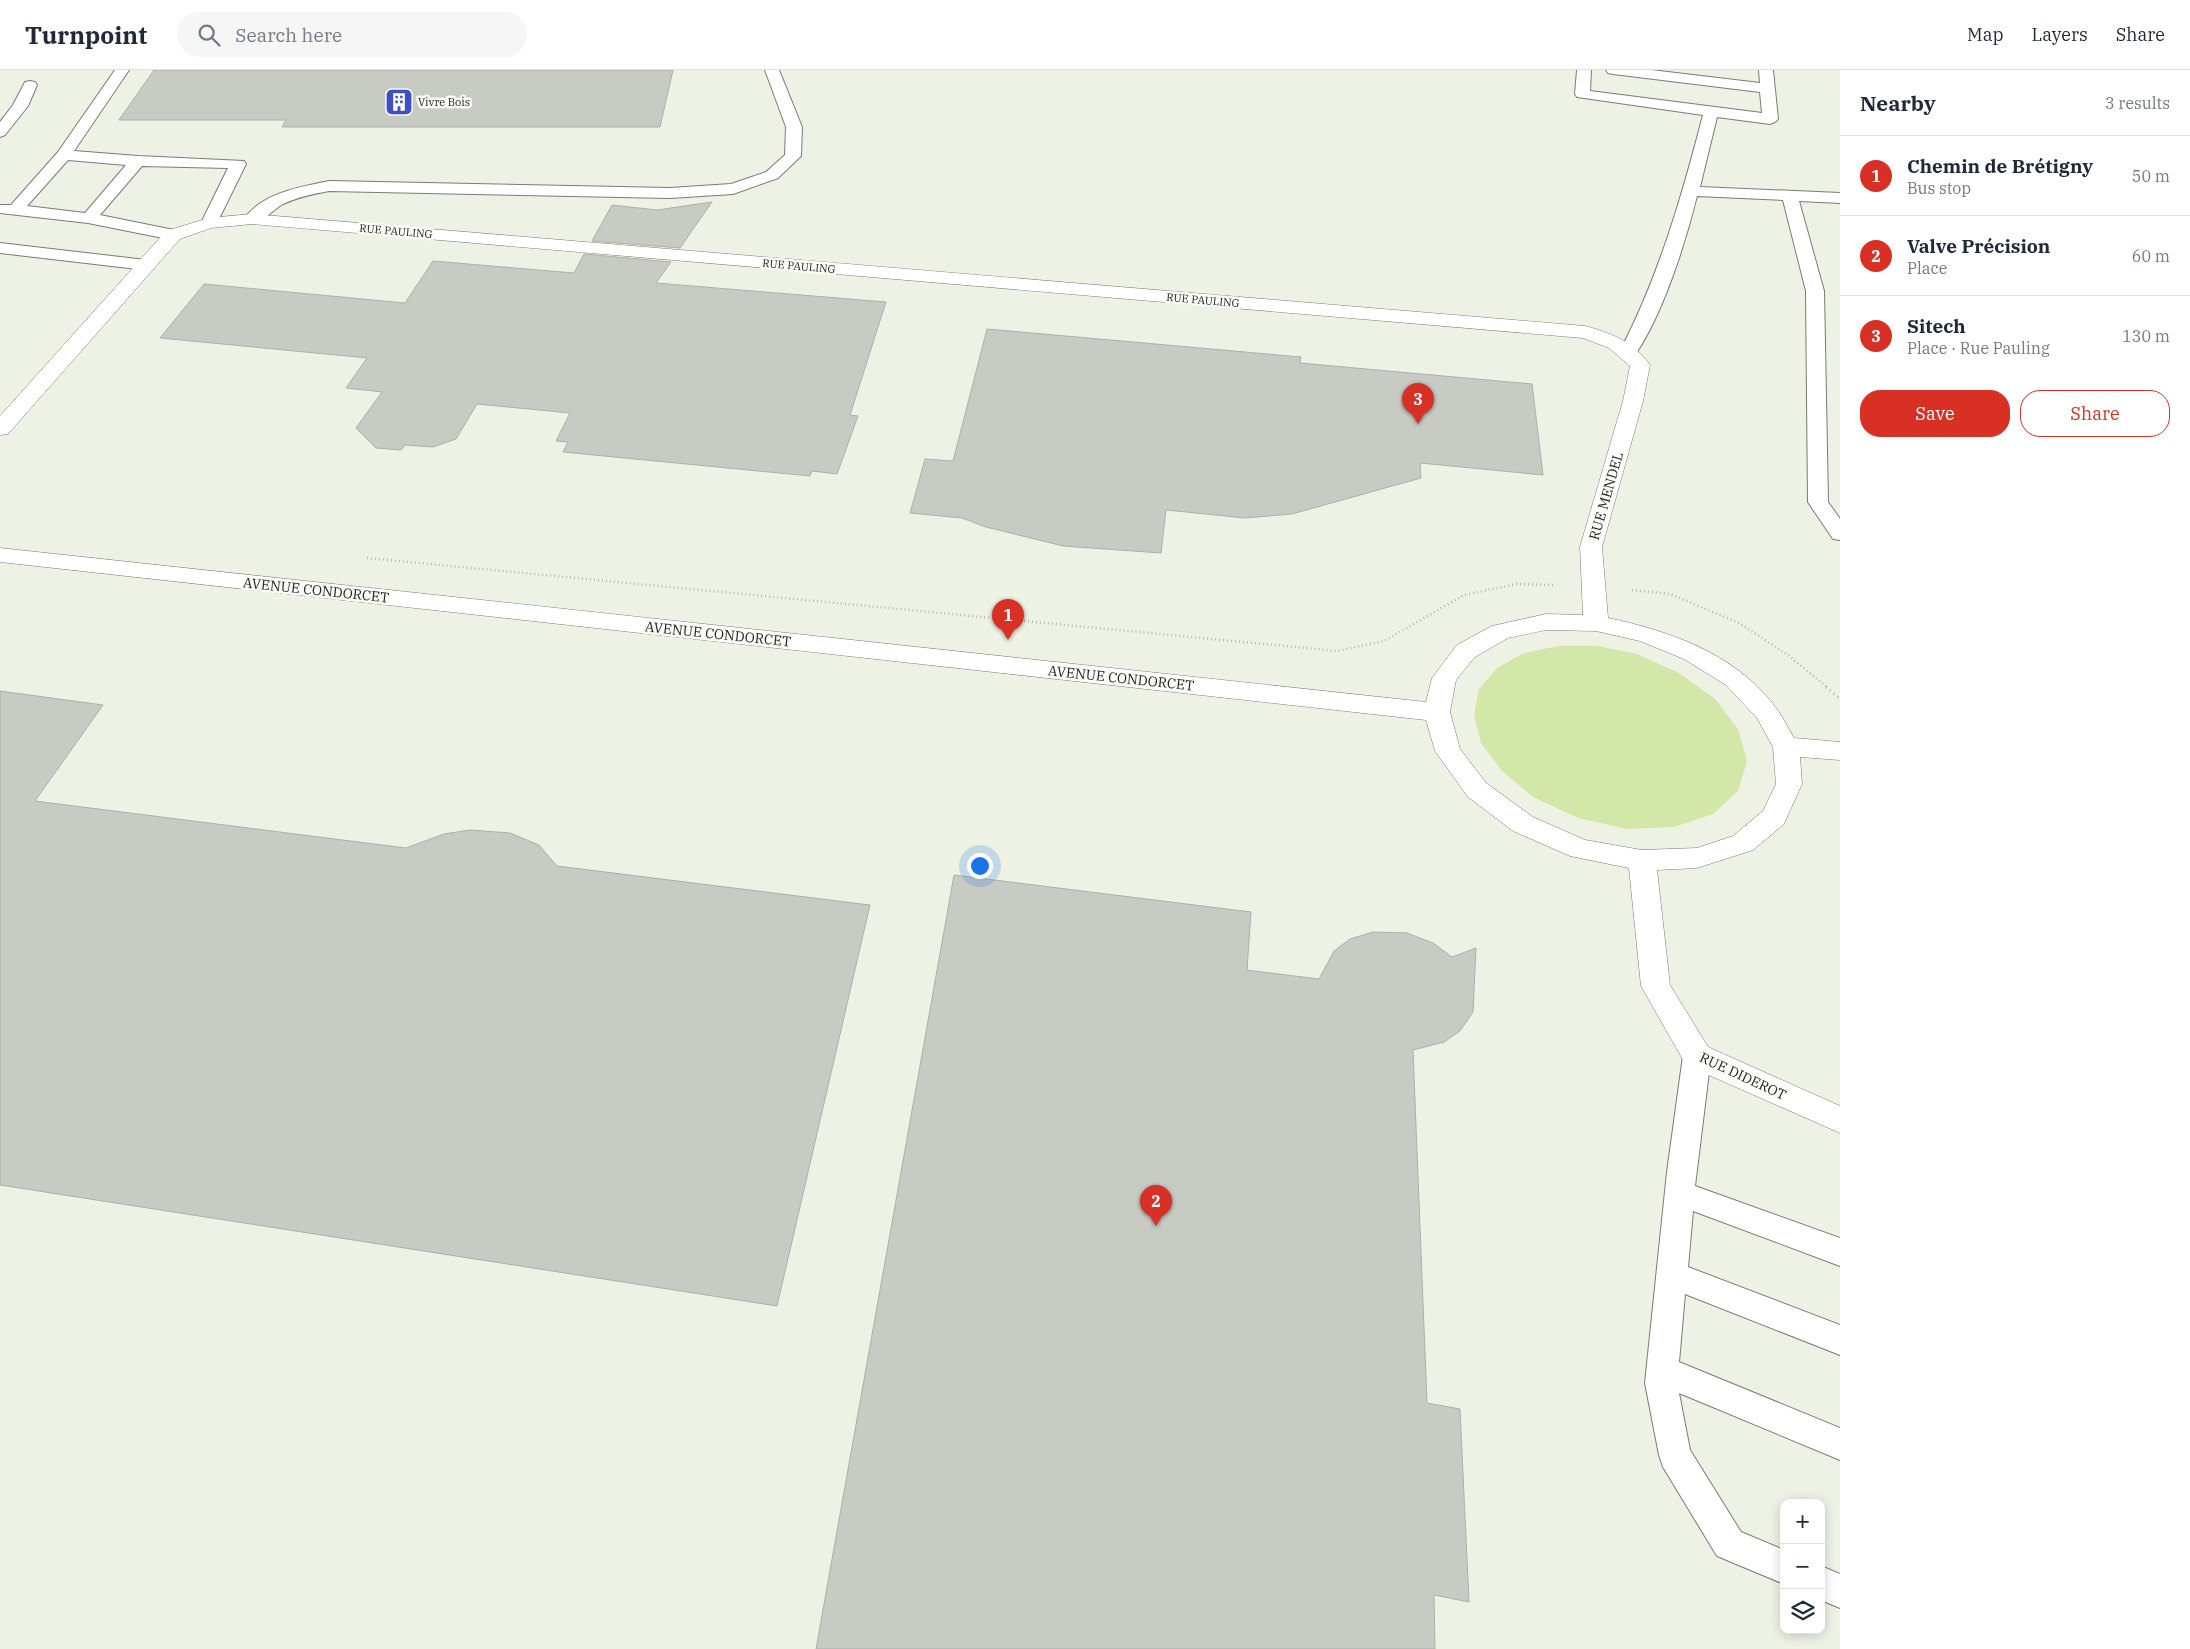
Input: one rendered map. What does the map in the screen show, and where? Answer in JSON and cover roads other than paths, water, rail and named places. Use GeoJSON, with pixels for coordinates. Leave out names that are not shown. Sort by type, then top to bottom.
{"type":"FeatureCollection","features":[{"type":"Feature","properties":{"kind":"street","name":"RUE PAULING"},"geometry":{"type":"LineString","coordinates":[[0,429],[173,235],[209,222],[252,219],[1585,332],[1612,340],[1629,352]]}},
{"type":"Feature","properties":{"kind":"street","name":"RUE MENDEL"},"geometry":{"type":"LineString","coordinates":[[1596,623],[1591,547],[1632,401],[1640,365],[1629,352]]}},
{"type":"Feature","properties":{"kind":"street","name":"AVENUE CONDORCET"},"geometry":{"type":"LineString","coordinates":[[0,555],[1437,712]]}},
{"type":"Feature","properties":{"kind":"street"},"geometry":{"type":"LineString","coordinates":[[1546,622],[1596,623],[1646,634],[1693,652],[1735,679],[1766,712],[1786,747],[1789,784],[1774,817],[1742,843],[1697,858],[1642,860],[1580,849],[1523,824],[1477,790],[1448,751],[1437,712],[1444,678],[1466,651],[1501,632],[1546,622]]}},
{"type":"Feature","properties":{"kind":"street"},"geometry":{"type":"LineString","coordinates":[[1786,747],[1840,751]]}},
{"type":"Feature","properties":{"kind":"street","name":"RUE DIDEROT"},"geometry":{"type":"LineString","coordinates":[[1642,860],[1656,986],[1696,1056],[1840,1120]]}},
{"type":"Feature","properties":{"kind":"lane"},"geometry":{"type":"LineString","coordinates":[[8,209],[64,155],[122,70]]}},
{"type":"Feature","properties":{"kind":"lane"},"geometry":{"type":"LineString","coordinates":[[252,219],[270,203],[295,192],[329,186],[670,193],[733,190],[772,175],[793,156],[794,127],[772,70]]}},
{"type":"Feature","properties":{"kind":"lane"},"geometry":{"type":"LineString","coordinates":[[1584,70],[1582,94],[1770,119],[1766,70]]}},
{"type":"Feature","properties":{"kind":"lane"},"geometry":{"type":"LineString","coordinates":[[1613,70],[1768,88]]}},
{"type":"Feature","properties":{"kind":"lane"},"geometry":{"type":"LineString","coordinates":[[0,132],[20,106],[30,85]]}},
{"type":"Feature","properties":{"kind":"lane"},"geometry":{"type":"LineString","coordinates":[[1629,352],[1648,318],[1683,222],[1711,112]]}},
{"type":"Feature","properties":{"kind":"lane"},"geometry":{"type":"LineString","coordinates":[[64,155],[138,161],[238,164],[209,222]]}},
{"type":"Feature","properties":{"kind":"lane"},"geometry":{"type":"LineString","coordinates":[[90,217],[138,161]]}},
{"type":"Feature","properties":{"kind":"lane"},"geometry":{"type":"LineString","coordinates":[[1691,191],[1840,198]]}},
{"type":"Feature","properties":{"kind":"lane"},"geometry":{"type":"LineString","coordinates":[[1790,196],[1815,291],[1818,502],[1840,534]]}},
{"type":"Feature","properties":{"kind":"lane"},"geometry":{"type":"LineString","coordinates":[[8,209],[90,217],[130,224],[173,235]]}},
{"type":"Feature","properties":{"kind":"lane"},"geometry":{"type":"LineString","coordinates":[[0,248],[146,265]]}},
{"type":"Feature","properties":{"kind":"lane"},"geometry":{"type":"LineString","coordinates":[[1696,1056],[1661,1383],[1675,1455],[1729,1544],[1780,1565]]}},
{"type":"Feature","properties":{"kind":"lane"},"geometry":{"type":"LineString","coordinates":[[1680,1192],[1840,1252]]}},
{"type":"Feature","properties":{"kind":"lane"},"geometry":{"type":"LineString","coordinates":[[1672,1275],[1840,1340]]}},
{"type":"Feature","properties":{"kind":"lane"},"geometry":{"type":"LineString","coordinates":[[1662,1370],[1840,1444]]}},
{"type":"Feature","properties":{"kind":"lane"},"geometry":{"type":"LineString","coordinates":[[1825,1585],[1840,1591]]}},
{"type":"Feature","properties":{"kind":"place","name":"Vivre Bois"},"geometry":{"type":"Point","coordinates":[399,102]}},
{"type":"Feature","properties":{"kind":"place","name":"Sitech"},"geometry":{"type":"Point","coordinates":[1418,424]}},
{"type":"Feature","properties":{"kind":"place","name":"Chemin de Brétigny"},"geometry":{"type":"Point","coordinates":[1008,640]}},
{"type":"Feature","properties":{"kind":"place","name":"Valve Précision"},"geometry":{"type":"Point","coordinates":[1156,1226]}}]}
